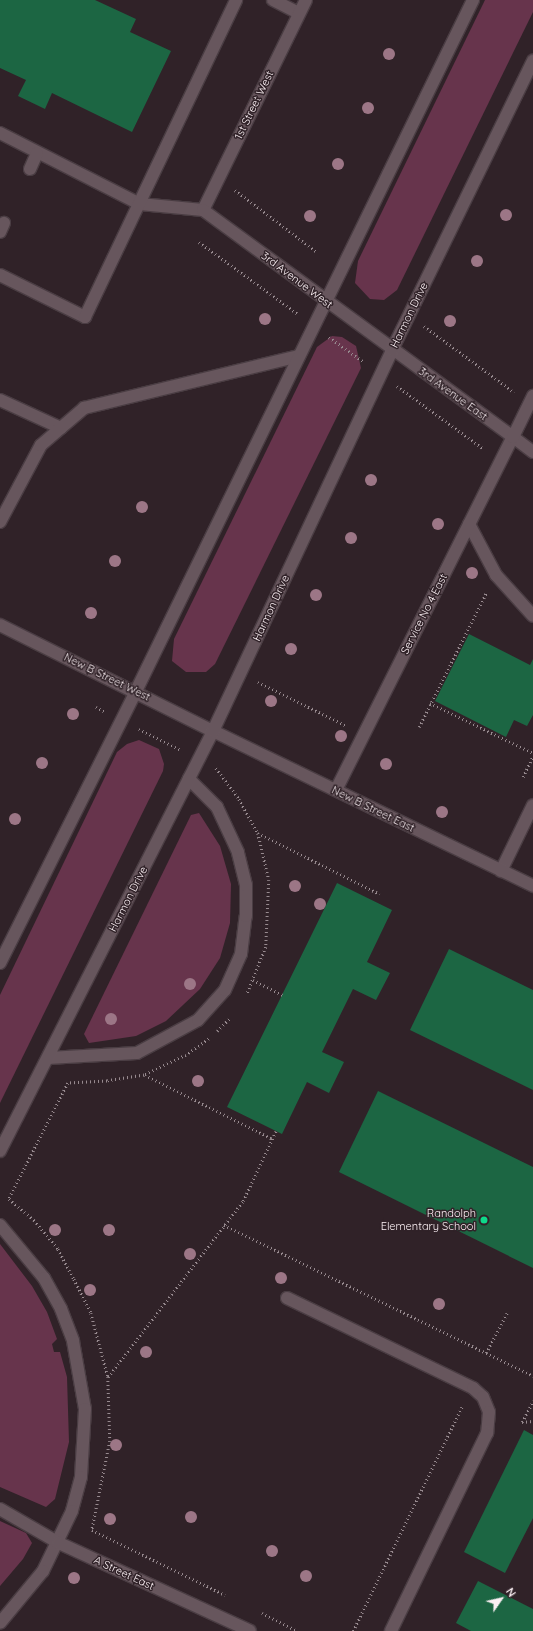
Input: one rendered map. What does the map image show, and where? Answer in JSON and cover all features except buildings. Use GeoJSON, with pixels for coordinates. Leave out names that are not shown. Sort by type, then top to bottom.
{"type":"FeatureCollection","features":[{"type":"Feature","properties":{"kind":"street"},"geometry":{"type":"LineString","coordinates":[[0,274],[85,317],[236,0]]}},
{"type":"Feature","properties":{"kind":"street"},"geometry":{"type":"LineString","coordinates":[[273,0],[299,13]]}},
{"type":"Feature","properties":{"kind":"street","name":"1st Street West"},"geometry":{"type":"LineString","coordinates":[[203,210],[306,0]]}},
{"type":"Feature","properties":{"kind":"street"},"geometry":{"type":"LineString","coordinates":[[0,963],[122,720],[473,0]]}},
{"type":"Feature","properties":{"kind":"street","name":"Harmon Drive"},"geometry":{"type":"LineString","coordinates":[[0,1151],[213,731],[392,350],[533,61]]}},
{"type":"Feature","properties":{"kind":"street"},"geometry":{"type":"LineString","coordinates":[[1,137],[37,153],[140,204],[203,210]]}},
{"type":"Feature","properties":{"kind":"street"},"geometry":{"type":"LineString","coordinates":[[30,169],[37,153]]}},
{"type":"Feature","properties":{"kind":"street","name":"3rd Avenue West"},"geometry":{"type":"LineString","coordinates":[[203,210],[392,350]]}},
{"type":"Feature","properties":{"kind":"street","name":"3rd Avenue East"},"geometry":{"type":"LineString","coordinates":[[392,350],[533,452]]}},
{"type":"Feature","properties":{"kind":"street"},"geometry":{"type":"LineString","coordinates":[[0,522],[41,445],[84,408],[299,356]]}},
{"type":"Feature","properties":{"kind":"street"},"geometry":{"type":"LineString","coordinates":[[0,400],[61,428]]}},
{"type":"Feature","properties":{"kind":"street","name":"Service No 4 East"},"geometry":{"type":"LineString","coordinates":[[336,790],[531,401]]}},
{"type":"Feature","properties":{"kind":"street"},"geometry":{"type":"LineString","coordinates":[[470,524],[496,575],[533,616]]}},
{"type":"Feature","properties":{"kind":"street","name":"New B Street West"},"geometry":{"type":"LineString","coordinates":[[0,625],[136,691],[213,731]]}},
{"type":"Feature","properties":{"kind":"street","name":"New B Street East"},"geometry":{"type":"LineString","coordinates":[[213,731],[533,886]]}},
{"type":"Feature","properties":{"kind":"street"},"geometry":{"type":"LineString","coordinates":[[48,1058],[137,1053],[198,1020],[225,990],[241,954],[246,916],[246,885],[238,852],[217,807],[189,779]]}},
{"type":"Feature","properties":{"kind":"street"},"geometry":{"type":"LineString","coordinates":[[501,871],[533,805]]}},
{"type":"Feature","properties":{"kind":"street"},"geometry":{"type":"LineString","coordinates":[[0,1225],[44,1278],[61,1309],[82,1375],[85,1443],[81,1478],[72,1511],[59,1543],[24,1598],[0,1623]]}},
{"type":"Feature","properties":{"kind":"street"},"geometry":{"type":"LineString","coordinates":[[287,1298],[473,1388],[483,1397],[489,1412],[487,1432],[391,1631]]}},
{"type":"Feature","properties":{"kind":"street","name":"A Street East"},"geometry":{"type":"LineString","coordinates":[[0,1510],[59,1543],[250,1631]]}},
{"type":"Feature","properties":{"kind":"path"},"geometry":{"type":"LineString","coordinates":[[218,178],[317,252]]}},
{"type":"Feature","properties":{"kind":"path"},"geometry":{"type":"LineString","coordinates":[[199,242],[502,460]]}},
{"type":"Feature","properties":{"kind":"path"},"geometry":{"type":"LineString","coordinates":[[424,326],[511,389],[531,401]]}},
{"type":"Feature","properties":{"kind":"path"},"geometry":{"type":"LineString","coordinates":[[419,727],[496,575]]}},
{"type":"Feature","properties":{"kind":"path"},"geometry":{"type":"LineString","coordinates":[[252,679],[364,735]]}},
{"type":"Feature","properties":{"kind":"path"},"geometry":{"type":"LineString","coordinates":[[430,703],[533,753]]}},
{"type":"Feature","properties":{"kind":"path"},"geometry":{"type":"LineString","coordinates":[[96,707],[219,770],[240,799],[258,833],[266,859],[270,908],[266,947],[254,980],[245,997]]}},
{"type":"Feature","properties":{"kind":"path"},"geometry":{"type":"LineString","coordinates":[[523,777],[533,756]]}},
{"type":"Feature","properties":{"kind":"path"},"geometry":{"type":"LineString","coordinates":[[258,833],[380,894]]}},
{"type":"Feature","properties":{"kind":"path"},"geometry":{"type":"LineString","coordinates":[[254,980],[282,995]]}},
{"type":"Feature","properties":{"kind":"path"},"geometry":{"type":"LineString","coordinates":[[227,1596],[92,1530],[110,1441],[108,1377],[90,1314],[74,1279],[58,1250],[34,1220],[9,1199],[68,1083],[107,1081],[144,1075],[186,1055],[221,1028],[233,1014]]}},
{"type":"Feature","properties":{"kind":"path"},"geometry":{"type":"LineString","coordinates":[[144,1075],[273,1139]]}},
{"type":"Feature","properties":{"kind":"path"},"geometry":{"type":"LineString","coordinates":[[108,1377],[242,1201],[276,1131]]}},
{"type":"Feature","properties":{"kind":"path"},"geometry":{"type":"LineString","coordinates":[[224,1225],[533,1376]]}},
{"type":"Feature","properties":{"kind":"path"},"geometry":{"type":"LineString","coordinates":[[486,1353],[507,1313]]}},
{"type":"Feature","properties":{"kind":"path"},"geometry":{"type":"LineString","coordinates":[[533,1401],[522,1422],[533,1421]]}},
{"type":"Feature","properties":{"kind":"path"},"geometry":{"type":"LineString","coordinates":[[352,1631],[462,1407]]}},
{"type":"Feature","properties":{"kind":"path"},"geometry":{"type":"LineString","coordinates":[[255,1610],[297,1631]]}},
{"type":"Feature","properties":{"kind":"shaded area"},"geometry":{"type":"Polygon","coordinates":[[[485,0],[533,0],[533,12],[397,290],[384,300],[370,299],[355,283],[358,261],[485,0]]]}},
{"type":"Feature","properties":{"kind":"shaded area"},"geometry":{"type":"Polygon","coordinates":[[[332,336],[342,337],[356,346],[361,368],[215,664],[206,672],[186,672],[172,661],[174,639],[317,347],[332,336]]]}},
{"type":"Feature","properties":{"kind":"shaded area"},"geometry":{"type":"Polygon","coordinates":[[[139,740],[159,749],[164,764],[163,771],[0,1103],[0,995],[117,752],[127,744],[139,740]]]}},
{"type":"Feature","properties":{"kind":"shaded area"},"geometry":{"type":"Polygon","coordinates":[[[199,813],[220,846],[231,884],[230,923],[220,958],[200,989],[166,1021],[136,1036],[89,1043],[84,1034],[191,815],[199,813]]]}},
{"type":"Feature","properties":{"kind":"shaded area"},"geometry":{"type":"Polygon","coordinates":[[[0,1244],[32,1286],[47,1312],[57,1339],[52,1344],[54,1352],[60,1352],[67,1377],[69,1442],[55,1499],[46,1507],[0,1487],[0,1244]]]}},
{"type":"Feature","properties":{"kind":"shaded area"},"geometry":{"type":"Polygon","coordinates":[[[0,1521],[26,1533],[32,1543],[23,1559],[0,1586],[0,1521]]]}},
{"type":"Feature","properties":{"kind":"place","name":"Randolph Elementary School"},"geometry":{"type":"Point","coordinates":[484,1220]}}]}
